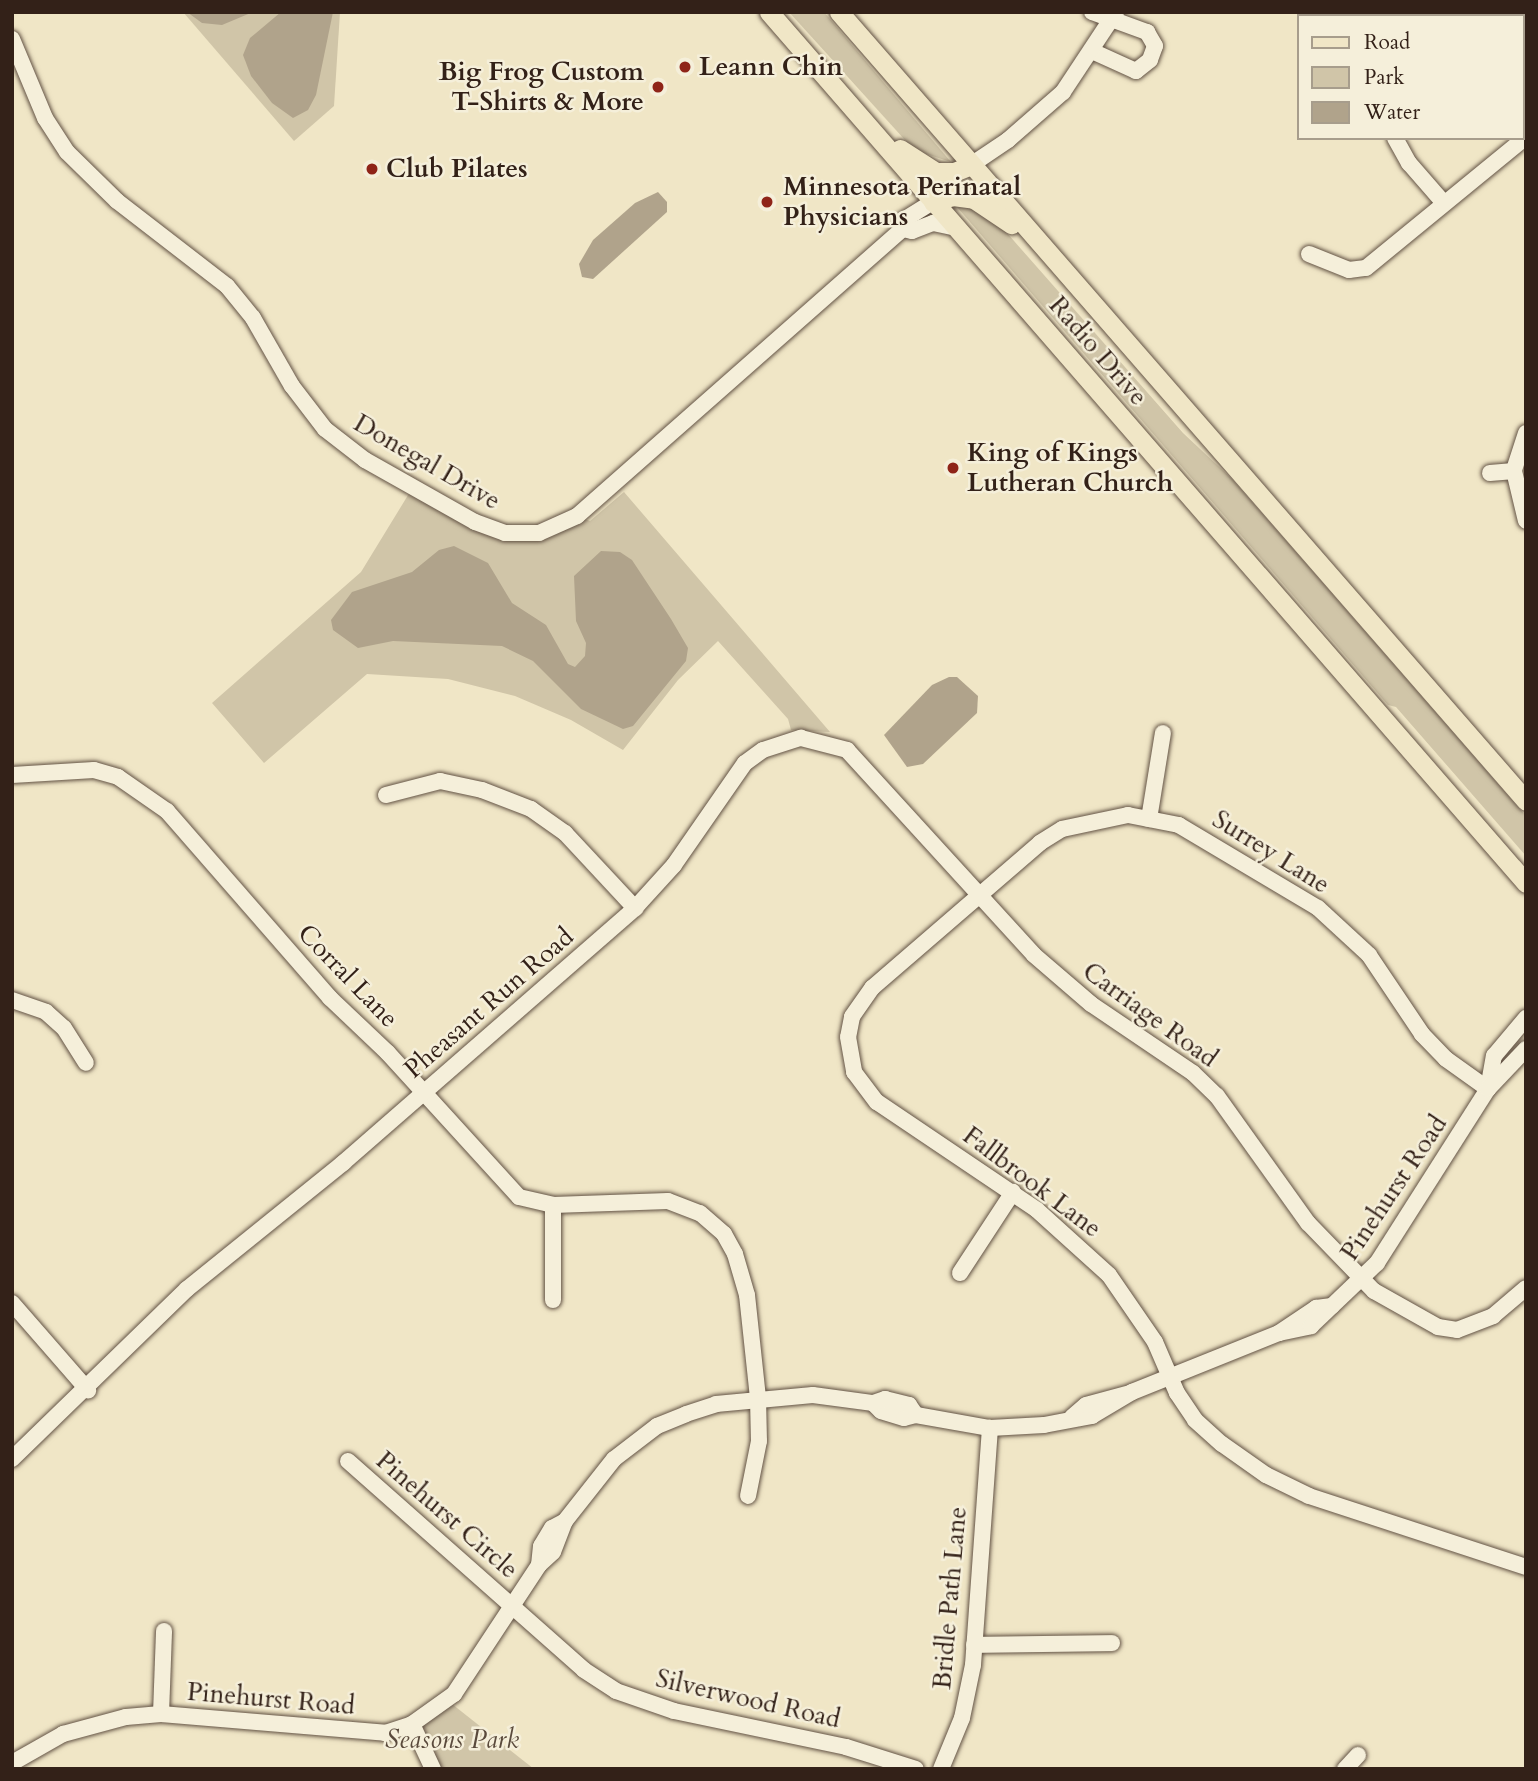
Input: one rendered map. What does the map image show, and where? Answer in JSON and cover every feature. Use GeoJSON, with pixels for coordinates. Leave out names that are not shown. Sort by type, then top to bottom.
{"type":"FeatureCollection","features":[{"type":"Feature","properties":{"kind":"main road","name":"Radio Drive"},"geometry":{"type":"LineString","coordinates":[[769,12],[1526,883]]}},
{"type":"Feature","properties":{"kind":"main road","name":"Radio Drive"},"geometry":{"type":"LineString","coordinates":[[839,12],[1526,801]]}},
{"type":"Feature","properties":{"kind":"main road"},"geometry":{"type":"LineString","coordinates":[[852,108],[923,167],[950,172],[971,164]]}},
{"type":"Feature","properties":{"kind":"main road"},"geometry":{"type":"LineString","coordinates":[[933,202],[957,196],[978,200],[1053,258]]}},
{"type":"Feature","properties":{"kind":"street"},"geometry":{"type":"LineString","coordinates":[[1092,12],[1114,17],[1147,32],[1154,46],[1150,60],[1136,71],[1094,52]]}},
{"type":"Feature","properties":{"kind":"street"},"geometry":{"type":"LineString","coordinates":[[971,164],[1008,140],[1063,92],[1094,52],[1114,17]]}},
{"type":"Feature","properties":{"kind":"street","name":"Donegal Drive"},"geometry":{"type":"LineString","coordinates":[[12,39],[45,118],[67,152],[117,201],[227,286],[253,318],[292,386],[325,429],[365,460],[475,522],[505,533],[539,533],[577,516],[903,229],[902,221],[933,202]]}},
{"type":"Feature","properties":{"kind":"street"},"geometry":{"type":"LineString","coordinates":[[1396,140],[1409,163],[1443,202]]}},
{"type":"Feature","properties":{"kind":"street"},"geometry":{"type":"LineString","coordinates":[[1309,254],[1349,270],[1366,268],[1443,202],[1522,140]]}},
{"type":"Feature","properties":{"kind":"street"},"geometry":{"type":"LineString","coordinates":[[903,229],[912,231],[933,223],[956,228]]}},
{"type":"Feature","properties":{"kind":"street"},"geometry":{"type":"LineString","coordinates":[[1526,433],[1514,471],[1526,521]]}},
{"type":"Feature","properties":{"kind":"street"},"geometry":{"type":"LineString","coordinates":[[1490,473],[1514,471]]}},
{"type":"Feature","properties":{"kind":"street"},"geometry":{"type":"LineString","coordinates":[[1149,819],[1163,733]]}},
{"type":"Feature","properties":{"kind":"street","name":"Pheasant Run Road"},"geometry":{"type":"LineString","coordinates":[[12,1459],[88,1390],[187,1289],[424,1092],[635,908],[674,865],[745,762],[763,750],[801,738],[843,747],[861,761],[977,895]]}},
{"type":"Feature","properties":{"kind":"street","name":"Corral Lane"},"geometry":{"type":"LineString","coordinates":[[12,775],[94,770],[144,792],[167,811],[330,998],[424,1092],[508,1189],[519,1198],[553,1205],[668,1201],[701,1213],[724,1234],[735,1254],[747,1296],[758,1398],[759,1441],[748,1496]]}},
{"type":"Feature","properties":{"kind":"street"},"geometry":{"type":"LineString","coordinates":[[386,795],[440,781],[482,790],[531,808],[565,833],[635,908]]}},
{"type":"Feature","properties":{"kind":"street","name":"Surrey Lane"},"geometry":{"type":"LineString","coordinates":[[977,895],[1062,829],[1095,819],[1149,819],[1179,825],[1209,840],[1347,931],[1391,984],[1422,1034],[1446,1059],[1488,1089]]}},
{"type":"Feature","properties":{"kind":"street","name":"Fallbrook Lane"},"geometry":{"type":"LineString","coordinates":[[977,895],[862,999],[850,1027],[848,1056],[854,1072],[877,1102],[1013,1192],[1061,1228],[1109,1275],[1134,1307],[1195,1420],[1222,1444],[1287,1487],[1526,1567]]}},
{"type":"Feature","properties":{"kind":"street","name":"Carriage Road"},"geometry":{"type":"LineString","coordinates":[[977,895],[1060,979],[1194,1073],[1217,1096],[1308,1223],[1363,1280],[1401,1309],[1457,1330],[1493,1316],[1526,1288]]}},
{"type":"Feature","properties":{"kind":"street"},"geometry":{"type":"LineString","coordinates":[[12,1000],[46,1012],[64,1028],[86,1063]]}},
{"type":"Feature","properties":{"kind":"street","name":"Pinehurst Road"},"geometry":{"type":"LineString","coordinates":[[1488,1089],[1493,1056],[1526,1018]]}},
{"type":"Feature","properties":{"kind":"street","name":"Pinehurst Road"},"geometry":{"type":"LineString","coordinates":[[12,1763],[53,1739],[94,1723],[162,1714],[385,1733],[412,1724],[454,1694],[539,1564],[553,1552],[565,1521],[614,1459],[657,1426],[716,1404],[813,1395],[873,1403],[885,1399],[909,1405],[916,1415],[990,1428],[1020,1429],[1072,1417],[1110,1395],[1132,1392],[1279,1333],[1316,1308],[1332,1307],[1363,1280],[1488,1089],[1526,1049]]}},
{"type":"Feature","properties":{"kind":"street"},"geometry":{"type":"LineString","coordinates":[[960,1273],[1013,1192]]}},
{"type":"Feature","properties":{"kind":"street"},"geometry":{"type":"LineString","coordinates":[[552,1300],[553,1205]]}},
{"type":"Feature","properties":{"kind":"street"},"geometry":{"type":"LineString","coordinates":[[12,1303],[88,1390]]}},
{"type":"Feature","properties":{"kind":"street","name":"Bridle Path Lane"},"geometry":{"type":"LineString","coordinates":[[941,1769],[962,1718],[974,1645],[990,1428]]}},
{"type":"Feature","properties":{"kind":"street","name":"Pinehurst Circle"},"geometry":{"type":"LineString","coordinates":[[348,1461],[513,1606]]}},
{"type":"Feature","properties":{"kind":"street","name":"Silverwood Road"},"geometry":{"type":"LineString","coordinates":[[513,1606],[584,1670],[616,1691],[674,1711],[846,1746],[916,1769]]}},
{"type":"Feature","properties":{"kind":"street"},"geometry":{"type":"LineString","coordinates":[[162,1714],[164,1631]]}},
{"type":"Feature","properties":{"kind":"street"},"geometry":{"type":"LineString","coordinates":[[974,1645],[1112,1643]]}},
{"type":"Feature","properties":{"kind":"street"},"geometry":{"type":"LineString","coordinates":[[412,1724],[433,1769]]}},
{"type":"Feature","properties":{"kind":"street"},"geometry":{"type":"LineString","coordinates":[[1345,1769],[1358,1755]]}},
{"type":"Feature","properties":{"kind":"green space"},"geometry":{"type":"Polygon","coordinates":[[[183,12],[340,12],[334,106],[294,141],[183,12]]]}},
{"type":"Feature","properties":{"kind":"green space"},"geometry":{"type":"Polygon","coordinates":[[[789,12],[824,12],[951,162],[914,150],[789,12]]]}},
{"type":"Feature","properties":{"kind":"green space"},"geometry":{"type":"Polygon","coordinates":[[[957,207],[974,209],[1000,225],[1183,433],[1232,479],[1526,816],[1526,856],[1396,707],[1388,705],[957,207]]]}},
{"type":"Feature","properties":{"kind":"green space"},"geometry":{"type":"Polygon","coordinates":[[[413,487],[505,533],[577,516],[590,521],[624,492],[830,732],[791,730],[788,719],[718,641],[678,680],[623,750],[571,720],[515,696],[448,679],[367,674],[264,763],[212,703],[361,572],[413,487]]]}},
{"type":"Feature","properties":{"kind":"green space","name":"Seasons Park"},"geometry":{"type":"Polygon","coordinates":[[[447,1700],[534,1769],[433,1769],[412,1724],[447,1700]]]}},
{"type":"Feature","properties":{"kind":"water"},"geometry":{"type":"Polygon","coordinates":[[[187,12],[253,12],[222,25],[202,23],[187,12]]]}},
{"type":"Feature","properties":{"kind":"water"},"geometry":{"type":"Polygon","coordinates":[[[281,12],[333,12],[316,95],[308,110],[293,118],[272,103],[251,76],[243,55],[250,38],[281,12]]]}},
{"type":"Feature","properties":{"kind":"water"},"geometry":{"type":"Polygon","coordinates":[[[658,192],[667,202],[667,212],[593,279],[582,277],[579,264],[593,240],[635,203],[658,192]]]}},
{"type":"Feature","properties":{"kind":"water"},"geometry":{"type":"Polygon","coordinates":[[[454,546],[488,563],[512,603],[546,625],[568,664],[575,667],[585,656],[586,643],[576,621],[574,576],[601,551],[620,552],[632,560],[671,619],[688,648],[686,661],[633,726],[623,729],[581,709],[533,661],[502,646],[393,641],[358,648],[333,630],[331,620],[352,592],[412,572],[439,550],[454,546]]]}},
{"type":"Feature","properties":{"kind":"water"},"geometry":{"type":"Polygon","coordinates":[[[949,677],[957,677],[978,696],[977,713],[923,764],[907,767],[884,735],[932,685],[949,677]]]}},
{"type":"Feature","properties":{"kind":"place","name":"Leann Chin"},"geometry":{"type":"Point","coordinates":[685,67]}},
{"type":"Feature","properties":{"kind":"place","name":"Big Frog Custom T-Shirts & More"},"geometry":{"type":"Point","coordinates":[658,87]}},
{"type":"Feature","properties":{"kind":"place","name":"Club Pilates"},"geometry":{"type":"Point","coordinates":[372,169]}},
{"type":"Feature","properties":{"kind":"place","name":"Minnesota Perinatal Physicians"},"geometry":{"type":"Point","coordinates":[767,202]}},
{"type":"Feature","properties":{"kind":"place","name":"King of Kings Lutheran Church"},"geometry":{"type":"Point","coordinates":[953,468]}}]}
